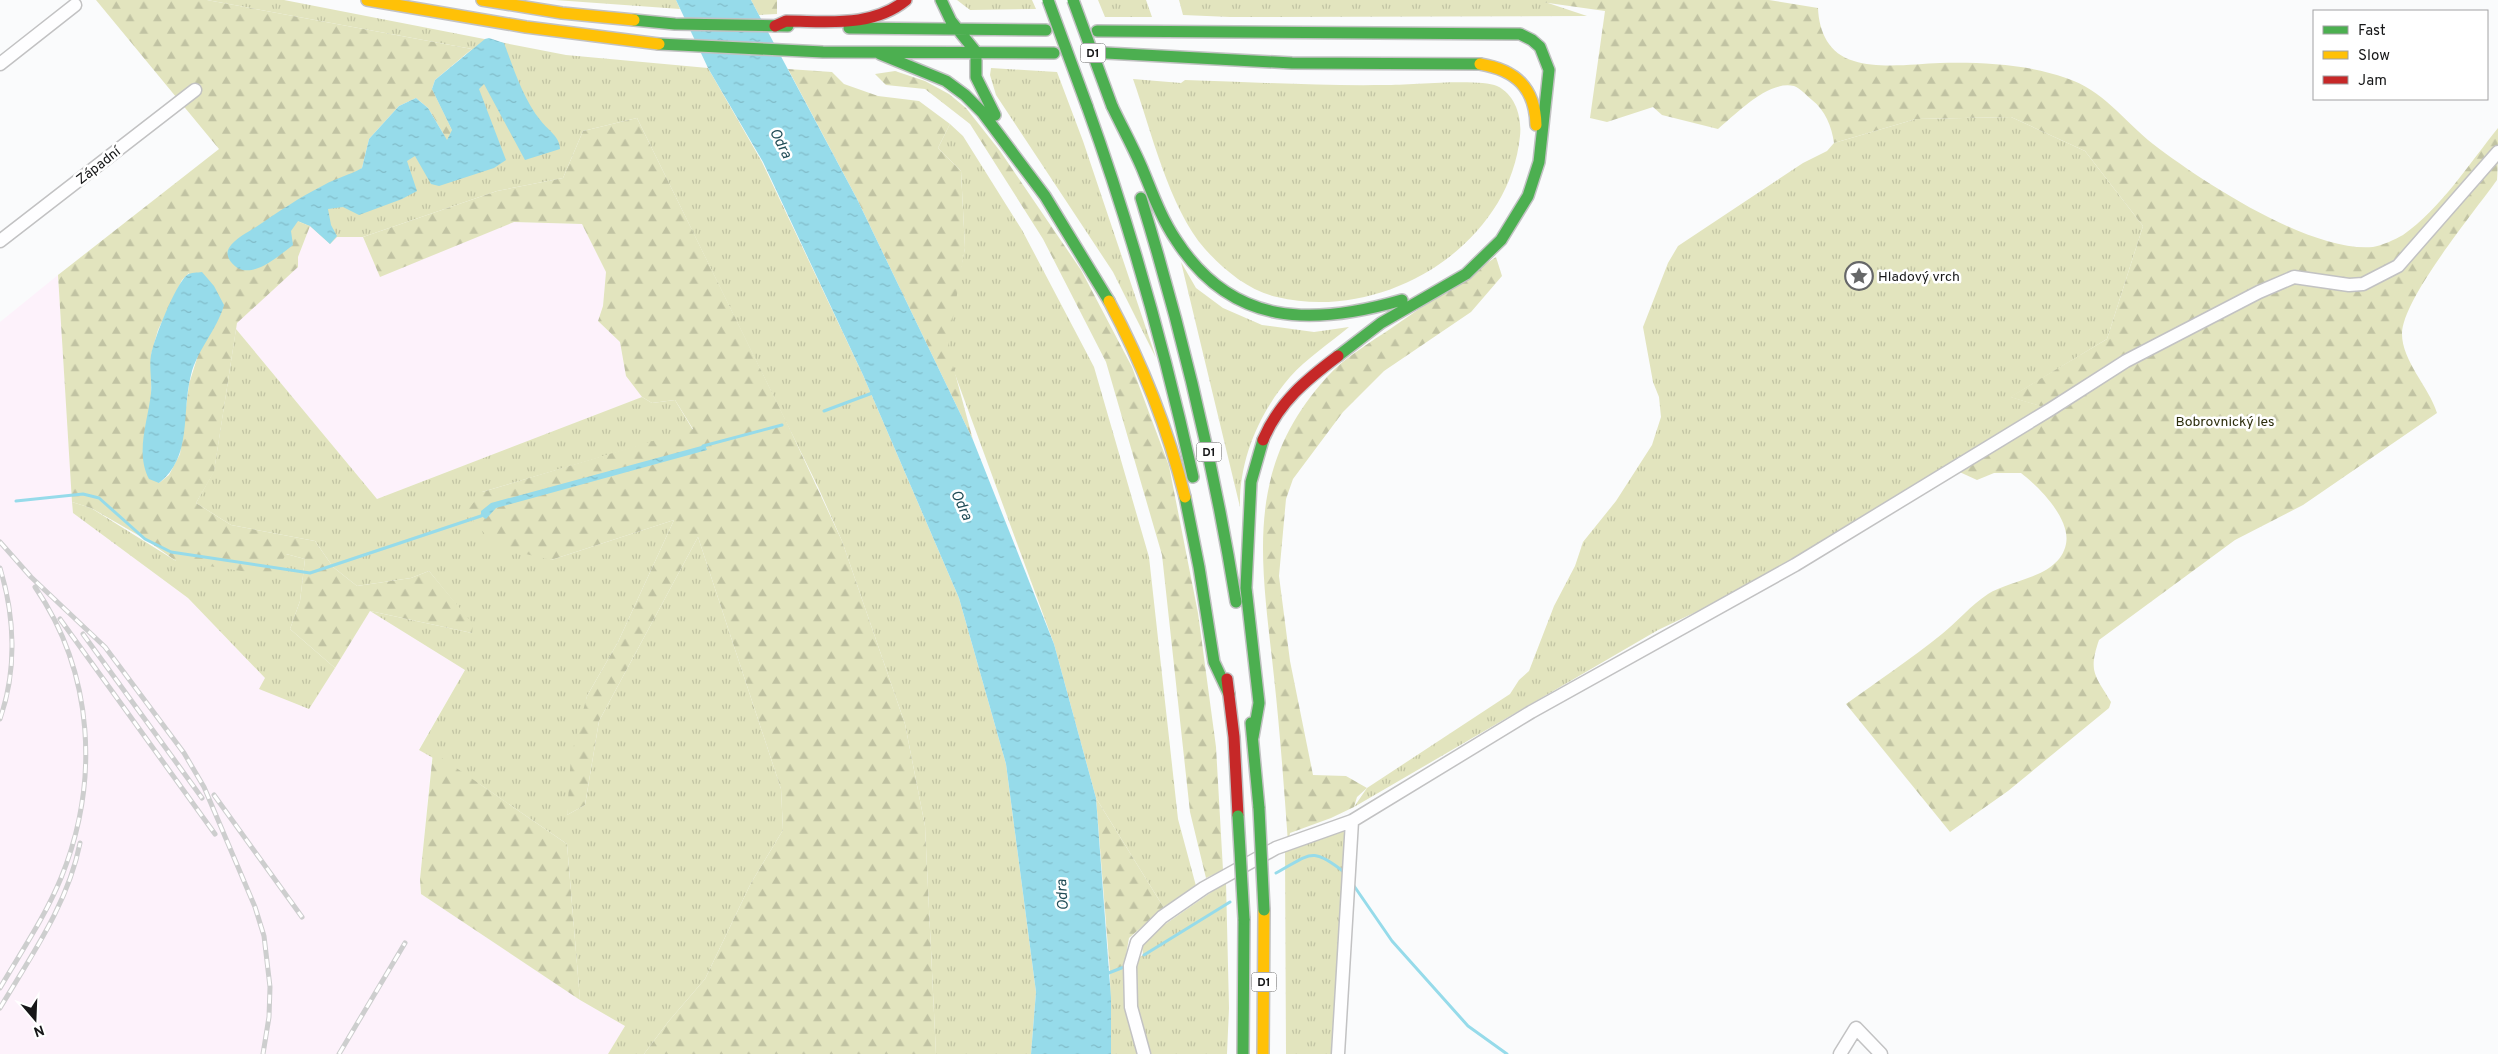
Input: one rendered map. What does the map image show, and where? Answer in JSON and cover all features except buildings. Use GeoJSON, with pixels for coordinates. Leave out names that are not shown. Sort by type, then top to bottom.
{"type":"FeatureCollection","features":[{"type":"Feature","properties":{"kind":"main road"},"geometry":{"type":"LineString","coordinates":[[367,0],[567,35],[686,47],[880,54],[1054,52]]}},
{"type":"Feature","properties":{"kind":"main road"},"geometry":{"type":"LineString","coordinates":[[482,0],[562,14],[675,24],[775,26],[786,21],[960,30],[1046,30]]}},
{"type":"Feature","properties":{"kind":"main road"},"geometry":{"type":"LineString","coordinates":[[873,24],[892,13],[906,0]]}},
{"type":"Feature","properties":{"kind":"main road"},"geometry":{"type":"LineString","coordinates":[[940,0],[951,21],[976,52],[976,77],[984,96],[1018,148],[1032,178]]}},
{"type":"Feature","properties":{"kind":"main road","name":"D1"},"geometry":{"type":"LineString","coordinates":[[1048,0],[1130,230],[1159,327],[1214,584],[1229,694],[1238,816],[1244,919],[1243,1054]]}},
{"type":"Feature","properties":{"kind":"main road","name":"D1"},"geometry":{"type":"LineString","coordinates":[[1073,0],[1112,106],[1179,324],[1219,498],[1244,656],[1259,808],[1264,910],[1263,1054]]}},
{"type":"Feature","properties":{"kind":"main road"},"geometry":{"type":"LineString","coordinates":[[1097,31],[1520,34],[1532,38],[1540,45],[1546,56],[1549,70],[1539,162],[1528,196],[1515,220],[1490,252],[1466,274],[1381,324],[1302,383],[1278,413],[1258,451],[1251,482],[1246,588],[1259,703],[1253,737]]}},
{"type":"Feature","properties":{"kind":"main road"},"geometry":{"type":"LineString","coordinates":[[1106,53],[1292,63],[1494,65],[1517,77],[1526,86],[1535,105],[1536,126],[1531,166],[1525,185],[1508,220],[1477,255],[1440,283],[1406,299],[1379,308],[1322,318],[1292,317],[1264,310],[1237,298],[1214,283],[1193,264],[1177,242],[1163,217],[1112,106]]}},
{"type":"Feature","properties":{"kind":"main road"},"geometry":{"type":"LineString","coordinates":[[880,54],[899,64],[933,72],[957,88],[989,120],[1032,178],[1076,245],[1102,291],[1142,370],[1158,410],[1182,485],[1199,564],[1216,668],[1229,694]]}},
{"type":"Feature","properties":{"kind":"street"},"geometry":{"type":"LineString","coordinates":[[0,64],[75,5]]}},
{"type":"Feature","properties":{"kind":"street","name":"Západní"},"geometry":{"type":"LineString","coordinates":[[0,241],[195,90]]}},
{"type":"Feature","properties":{"kind":"street"},"geometry":{"type":"LineString","coordinates":[[1144,1054],[1131,1007],[1130,966],[1138,942],[1143,934],[1162,917],[1204,888],[1288,843],[1352,821],[1531,712],[1796,565],[2051,410],[2126,361],[2259,292],[2294,277],[2349,286],[2363,284],[2398,266],[2498,152]]}},
{"type":"Feature","properties":{"kind":"street"},"geometry":{"type":"LineString","coordinates":[[1338,1054],[1352,821]]}},
{"type":"Feature","properties":{"kind":"street"},"geometry":{"type":"LineString","coordinates":[[1840,1054],[1856,1028],[1882,1054]]}},
{"type":"Feature","properties":{"kind":"shaded area"},"geometry":{"type":"Polygon","coordinates":[[[514,222],[582,224],[606,272],[603,306],[598,321],[620,342],[626,376],[642,397],[377,499],[236,329],[237,323],[298,257],[310,226],[330,243],[337,236],[363,237],[380,276],[514,222]]]}},
{"type":"Feature","properties":{"kind":"shaded area"},"geometry":{"type":"Polygon","coordinates":[[[58,275],[73,513],[188,598],[265,678],[260,689],[309,709],[370,611],[465,670],[419,749],[432,756],[420,879],[421,894],[580,1000],[625,1026],[608,1054],[0,1054],[0,322],[58,275]]]}},
{"type":"Feature","properties":{"kind":"green space"},"geometry":{"type":"Polygon","coordinates":[[[96,0],[207,0],[472,49],[435,80],[432,89],[452,130],[447,140],[428,108],[416,98],[399,106],[369,139],[362,168],[297,221],[310,226],[298,257],[298,267],[237,323],[214,472],[196,503],[231,525],[315,541],[333,567],[357,586],[411,578],[429,571],[473,624],[472,633],[370,611],[335,668],[290,629],[300,601],[305,559],[286,554],[274,576],[176,561],[145,539],[91,508],[72,502],[58,275],[219,149],[96,0]],[[189,273],[182,280],[158,330],[151,355],[151,392],[159,483],[169,475],[180,454],[189,384],[198,355],[189,273]]]}},
{"type":"Feature","properties":{"kind":"green space"},"geometry":{"type":"Polygon","coordinates":[[[207,0],[284,0],[566,55],[708,68],[762,162],[863,375],[959,598],[1006,764],[1036,992],[1031,1054],[936,1054],[925,826],[905,724],[842,541],[818,487],[637,118],[583,131],[563,178],[497,191],[363,237],[337,237],[330,244],[310,226],[297,221],[452,130],[432,89],[472,49],[207,0]]]}},
{"type":"Feature","properties":{"kind":"green space"},"geometry":{"type":"Polygon","coordinates":[[[555,0],[676,0],[680,9],[555,0]]]}},
{"type":"Feature","properties":{"kind":"green space"},"geometry":{"type":"Polygon","coordinates":[[[751,0],[777,0],[777,14],[759,15],[751,0]]]}},
{"type":"Feature","properties":{"kind":"green space"},"geometry":{"type":"Polygon","coordinates":[[[957,0],[1032,0],[1036,9],[970,10],[957,0]]]}},
{"type":"Feature","properties":{"kind":"green space"},"geometry":{"type":"Polygon","coordinates":[[[1098,0],[1146,0],[1152,17],[1105,17],[1098,0]]]}},
{"type":"Feature","properties":{"kind":"green space"},"geometry":{"type":"Polygon","coordinates":[[[1179,0],[1539,0],[1587,16],[1230,17],[1183,15],[1179,0]]]}},
{"type":"Feature","properties":{"kind":"green space","name":"Bobrovnický les"},"geometry":{"type":"Polygon","coordinates":[[[1527,0],[1769,0],[1818,8],[1823,33],[1827,41],[1838,53],[1854,61],[1874,65],[1972,63],[2020,67],[2051,73],[2079,83],[2091,90],[2112,106],[2153,144],[2199,177],[2227,194],[2289,227],[2319,239],[2348,246],[2373,247],[2403,235],[2417,224],[2442,199],[2498,128],[2497,180],[2426,278],[2405,319],[2402,334],[2406,354],[2437,413],[2303,505],[2235,540],[2099,640],[2094,667],[2097,679],[2111,702],[2109,708],[2008,791],[1950,832],[1846,704],[1930,643],[1988,594],[2044,571],[2062,555],[2066,544],[2066,534],[2059,514],[2036,486],[2021,473],[1994,473],[1977,480],[1953,469],[2050,409],[2010,397],[2107,339],[2143,226],[2085,151],[2011,117],[1916,119],[1834,143],[1830,125],[1817,104],[1799,88],[1784,86],[1763,93],[1743,107],[1718,129],[1662,115],[1653,107],[1607,122],[1590,118],[1605,11],[1527,0]]]}},
{"type":"Feature","properties":{"kind":"green space"},"geometry":{"type":"Polygon","coordinates":[[[991,68],[1057,72],[1083,141],[1156,358],[1113,272],[996,95],[990,75],[991,68]]]}},
{"type":"Feature","properties":{"kind":"green space"},"geometry":{"type":"Polygon","coordinates":[[[788,69],[832,72],[844,84],[878,96],[919,101],[950,124],[938,148],[961,171],[965,248],[948,347],[973,440],[857,199],[788,69]]]}},
{"type":"Feature","properties":{"kind":"green space"},"geometry":{"type":"Polygon","coordinates":[[[895,71],[925,81],[949,94],[966,108],[1000,151],[1081,270],[1132,367],[1169,466],[1198,613],[1216,747],[1223,870],[1206,878],[1190,812],[1162,555],[1106,362],[1043,239],[970,124],[925,89],[886,85],[875,74],[895,71]]]}},
{"type":"Feature","properties":{"kind":"green space"},"geometry":{"type":"Polygon","coordinates":[[[1133,79],[1181,83],[1185,80],[1335,85],[1475,82],[1497,86],[1509,95],[1519,115],[1520,136],[1511,176],[1492,212],[1466,243],[1434,268],[1397,287],[1358,298],[1317,302],[1277,297],[1257,290],[1238,279],[1220,265],[1192,232],[1171,191],[1162,168],[1133,79]]]}},
{"type":"Feature","properties":{"kind":"green space"},"geometry":{"type":"Polygon","coordinates":[[[2011,117],[2085,151],[2143,226],[2107,339],[2011,397],[2051,409],[1795,565],[1658,630],[1354,807],[1367,788],[1510,694],[1519,680],[1529,671],[1554,606],[1575,566],[1583,542],[1616,501],[1652,445],[1661,417],[1659,397],[1653,382],[1643,327],[1668,263],[1678,246],[1803,163],[1827,151],[1834,143],[1916,119],[2011,117]]]}},
{"type":"Feature","properties":{"kind":"green space"},"geometry":{"type":"Polygon","coordinates":[[[637,118],[787,423],[842,541],[905,724],[925,826],[936,1054],[644,1054],[668,1022],[705,979],[751,883],[783,830],[781,789],[698,537],[599,721],[585,805],[567,815],[571,756],[587,696],[618,642],[674,520],[551,560],[496,547],[466,512],[482,492],[693,429],[675,400],[652,403],[642,397],[626,376],[620,342],[598,321],[603,306],[606,272],[582,224],[514,222],[380,277],[363,237],[497,191],[563,178],[583,131],[637,118]]]}},
{"type":"Feature","properties":{"kind":"green space"},"geometry":{"type":"Polygon","coordinates":[[[950,124],[963,136],[1022,230],[1094,367],[1149,557],[1178,819],[1196,886],[1164,908],[1096,798],[1054,644],[945,347],[965,248],[961,171],[938,148],[950,124]]]}},
{"type":"Feature","properties":{"kind":"green space"},"geometry":{"type":"Polygon","coordinates":[[[1496,257],[1502,276],[1471,312],[1384,371],[1343,412],[1293,479],[1286,499],[1279,576],[1290,661],[1313,775],[1346,776],[1367,788],[1357,797],[1354,807],[1331,818],[1290,833],[1288,843],[1263,557],[1264,520],[1270,483],[1281,447],[1300,412],[1327,377],[1342,363],[1496,257]]]}},
{"type":"Feature","properties":{"kind":"green space"},"geometry":{"type":"Polygon","coordinates":[[[1181,262],[1196,288],[1223,308],[1262,325],[1314,332],[1349,327],[1296,370],[1269,406],[1260,422],[1247,455],[1243,472],[1240,507],[1181,262]]]}},
{"type":"Feature","properties":{"kind":"green space"},"geometry":{"type":"Polygon","coordinates":[[[236,329],[377,499],[642,397],[652,403],[675,400],[693,430],[482,492],[551,560],[674,520],[618,642],[587,696],[567,815],[585,805],[599,721],[698,537],[781,789],[783,830],[751,883],[705,979],[668,1022],[644,1054],[608,1054],[625,1026],[580,1000],[567,844],[481,785],[419,750],[465,670],[370,611],[472,633],[472,624],[429,571],[411,578],[357,586],[333,567],[315,541],[231,525],[196,503],[214,471],[236,329]]]}},
{"type":"Feature","properties":{"kind":"green space"},"geometry":{"type":"Polygon","coordinates":[[[72,502],[91,508],[176,561],[286,554],[305,559],[300,601],[290,629],[335,668],[309,709],[259,689],[265,678],[188,598],[73,513],[72,502]]]}},
{"type":"Feature","properties":{"kind":"green space"},"geometry":{"type":"Polygon","coordinates":[[[433,752],[567,844],[580,1000],[421,894],[420,879],[433,752]]]}},
{"type":"Feature","properties":{"kind":"green space"},"geometry":{"type":"Polygon","coordinates":[[[1096,798],[1164,908],[1129,938],[1124,967],[1110,973],[1096,798]]]}},
{"type":"Feature","properties":{"kind":"green space"},"geometry":{"type":"Polygon","coordinates":[[[1346,828],[1331,1054],[1286,1054],[1285,850],[1346,828]]]}},
{"type":"Feature","properties":{"kind":"green space"},"geometry":{"type":"Polygon","coordinates":[[[1226,882],[1229,1008],[1227,1054],[1111,1054],[1110,973],[1143,955],[1142,946],[1164,925],[1226,882]]]}},
{"type":"Feature","properties":{"kind":"water","name":"Odra"},"geometry":{"type":"Polygon","coordinates":[[[676,0],[751,0],[857,199],[973,440],[1054,644],[1096,798],[1111,998],[1111,1054],[1031,1054],[1036,992],[1006,764],[959,598],[863,375],[763,162],[708,68],[676,0]]]}},
{"type":"Feature","properties":{"kind":"water"},"geometry":{"type":"Polygon","coordinates":[[[489,38],[504,43],[529,103],[541,121],[556,137],[560,149],[525,160],[484,84],[479,89],[506,160],[494,168],[439,186],[431,184],[415,156],[407,161],[417,191],[402,199],[359,215],[343,207],[328,209],[331,225],[337,236],[330,244],[310,226],[298,221],[291,231],[293,245],[271,261],[254,269],[246,270],[238,268],[231,262],[228,250],[241,236],[306,195],[362,168],[369,139],[399,106],[416,98],[428,108],[447,140],[452,130],[432,89],[435,80],[485,39],[489,38]]]}},
{"type":"Feature","properties":{"kind":"water"},"geometry":{"type":"Polygon","coordinates":[[[202,272],[214,286],[224,305],[191,375],[184,433],[177,460],[170,472],[159,483],[149,479],[143,459],[144,437],[151,393],[151,355],[156,337],[177,289],[187,275],[202,272]]]}},
{"type":"Feature","properties":{"kind":"water"},"geometry":{"type":"Polygon","coordinates":[[[705,445],[707,450],[496,508],[486,519],[481,516],[481,511],[491,503],[705,445]]]}},
{"type":"Feature","properties":{"kind":"waterway"},"geometry":{"type":"LineString","coordinates":[[824,411],[875,392]]}},
{"type":"Feature","properties":{"kind":"waterway"},"geometry":{"type":"LineString","coordinates":[[703,446],[782,425]]}},
{"type":"Feature","properties":{"kind":"waterway"},"geometry":{"type":"LineString","coordinates":[[16,501],[83,494],[99,498],[145,539],[171,552],[310,573],[481,516],[484,513]]}},
{"type":"Feature","properties":{"kind":"waterway"},"geometry":{"type":"LineString","coordinates":[[1276,873],[1304,857],[1311,856],[1324,859],[1344,872]]}},
{"type":"Feature","properties":{"kind":"waterway"},"geometry":{"type":"LineString","coordinates":[[1352,883],[1392,941],[1468,1026],[1507,1054]]}},
{"type":"Feature","properties":{"kind":"waterway"},"geometry":{"type":"LineString","coordinates":[[1144,955],[1230,902]]}},
{"type":"Feature","properties":{"kind":"waterway"},"geometry":{"type":"LineString","coordinates":[[1106,974],[1124,967]]}},
{"type":"Feature","properties":{"kind":"railway"},"geometry":{"type":"LineString","coordinates":[[0,542],[31,577],[105,647],[184,753],[204,787],[255,907],[264,936],[270,987],[269,1017],[263,1054]]}},
{"type":"Feature","properties":{"kind":"railway"},"geometry":{"type":"LineString","coordinates":[[0,568],[9,605],[12,644],[9,682],[0,719]]}},
{"type":"Feature","properties":{"kind":"railway"},"geometry":{"type":"LineString","coordinates":[[0,988],[55,892],[74,841],[82,804],[85,729],[79,692],[69,655],[55,620],[35,587]]}},
{"type":"Feature","properties":{"kind":"railway"},"geometry":{"type":"LineString","coordinates":[[60,619],[215,834]]}},
{"type":"Feature","properties":{"kind":"railway"},"geometry":{"type":"LineString","coordinates":[[83,634],[202,798]]}},
{"type":"Feature","properties":{"kind":"railway"},"geometry":{"type":"LineString","coordinates":[[214,795],[302,917]]}},
{"type":"Feature","properties":{"kind":"railway"},"geometry":{"type":"LineString","coordinates":[[0,1008],[36,949],[58,908],[67,887],[80,843]]}},
{"type":"Feature","properties":{"kind":"railway"},"geometry":{"type":"LineString","coordinates":[[339,1054],[405,943]]}},
{"type":"Feature","properties":{"kind":"traffic: fast"},"geometry":{"type":"LineString","coordinates":[[941,0],[951,21],[976,52],[976,77],[995,115]]}},
{"type":"Feature","properties":{"kind":"traffic: fast"},"geometry":{"type":"LineString","coordinates":[[1048,0],[1087,106]]}},
{"type":"Feature","properties":{"kind":"traffic: fast"},"geometry":{"type":"LineString","coordinates":[[1073,0],[1112,106]]}},
{"type":"Feature","properties":{"kind":"traffic: fast"},"geometry":{"type":"LineString","coordinates":[[634,20],[675,24],[788,26]]}},
{"type":"Feature","properties":{"kind":"traffic: fast"},"geometry":{"type":"LineString","coordinates":[[849,28],[1046,30]]}},
{"type":"Feature","properties":{"kind":"traffic: fast"},"geometry":{"type":"LineString","coordinates":[[1097,31],[1520,34]]}},
{"type":"Feature","properties":{"kind":"traffic: fast"},"geometry":{"type":"LineString","coordinates":[[1338,356],[1381,323],[1466,274],[1501,240],[1528,196],[1539,162],[1549,70],[1540,47],[1532,40],[1520,34]]}},
{"type":"Feature","properties":{"kind":"traffic: fast"},"geometry":{"type":"LineString","coordinates":[[659,44],[823,52],[1054,53]]}},
{"type":"Feature","properties":{"kind":"traffic: fast"},"geometry":{"type":"LineString","coordinates":[[1106,53],[1292,63],[1480,64]]}},
{"type":"Feature","properties":{"kind":"traffic: fast"},"geometry":{"type":"LineString","coordinates":[[880,54],[946,81],[965,95],[982,112],[1045,196],[1109,301]]}},
{"type":"Feature","properties":{"kind":"traffic: fast"},"geometry":{"type":"LineString","coordinates":[[1087,106],[1146,290],[1171,383],[1193,477]]}},
{"type":"Feature","properties":{"kind":"traffic: fast"},"geometry":{"type":"LineString","coordinates":[[1112,106],[1171,232],[1198,269],[1222,290],[1249,304],[1277,312],[1306,315],[1337,314],[1402,300]]}},
{"type":"Feature","properties":{"kind":"traffic: fast"},"geometry":{"type":"LineString","coordinates":[[1141,198],[1196,398],[1218,500],[1236,602]]}},
{"type":"Feature","properties":{"kind":"traffic: fast"},"geometry":{"type":"LineString","coordinates":[[1253,737],[1259,703],[1246,588],[1251,482],[1263,440]]}},
{"type":"Feature","properties":{"kind":"traffic: fast"},"geometry":{"type":"LineString","coordinates":[[1185,497],[1199,567],[1214,662],[1229,694]]}},
{"type":"Feature","properties":{"kind":"traffic: fast"},"geometry":{"type":"LineString","coordinates":[[1251,723],[1259,808]]}},
{"type":"Feature","properties":{"kind":"traffic: fast"},"geometry":{"type":"LineString","coordinates":[[1259,808],[1264,910]]}},
{"type":"Feature","properties":{"kind":"traffic: fast"},"geometry":{"type":"LineString","coordinates":[[1238,816],[1244,919]]}},
{"type":"Feature","properties":{"kind":"traffic: fast"},"geometry":{"type":"LineString","coordinates":[[1243,1054],[1244,919]]}},
{"type":"Feature","properties":{"kind":"traffic: slow"},"geometry":{"type":"LineString","coordinates":[[367,0],[526,27],[659,44]]}},
{"type":"Feature","properties":{"kind":"traffic: slow"},"geometry":{"type":"LineString","coordinates":[[482,0],[562,13],[634,20]]}},
{"type":"Feature","properties":{"kind":"traffic: slow"},"geometry":{"type":"LineString","coordinates":[[1480,64],[1504,71],[1521,83],[1532,101],[1536,125]]}},
{"type":"Feature","properties":{"kind":"traffic: slow"},"geometry":{"type":"LineString","coordinates":[[1109,301],[1153,397],[1171,446],[1185,497]]}},
{"type":"Feature","properties":{"kind":"traffic: slow"},"geometry":{"type":"LineString","coordinates":[[1263,1054],[1264,910]]}},
{"type":"Feature","properties":{"kind":"traffic: jam"},"geometry":{"type":"LineString","coordinates":[[775,26],[786,21],[833,22],[864,19],[893,9],[906,0]]}},
{"type":"Feature","properties":{"kind":"traffic: jam"},"geometry":{"type":"LineString","coordinates":[[1263,440],[1285,403],[1304,383],[1338,356]]}},
{"type":"Feature","properties":{"kind":"traffic: jam"},"geometry":{"type":"LineString","coordinates":[[1227,679],[1234,737],[1238,816]]}},
{"type":"Feature","properties":{"kind":"place","name":"Hladový vrch"},"geometry":{"type":"Point","coordinates":[1859,276]}}]}
